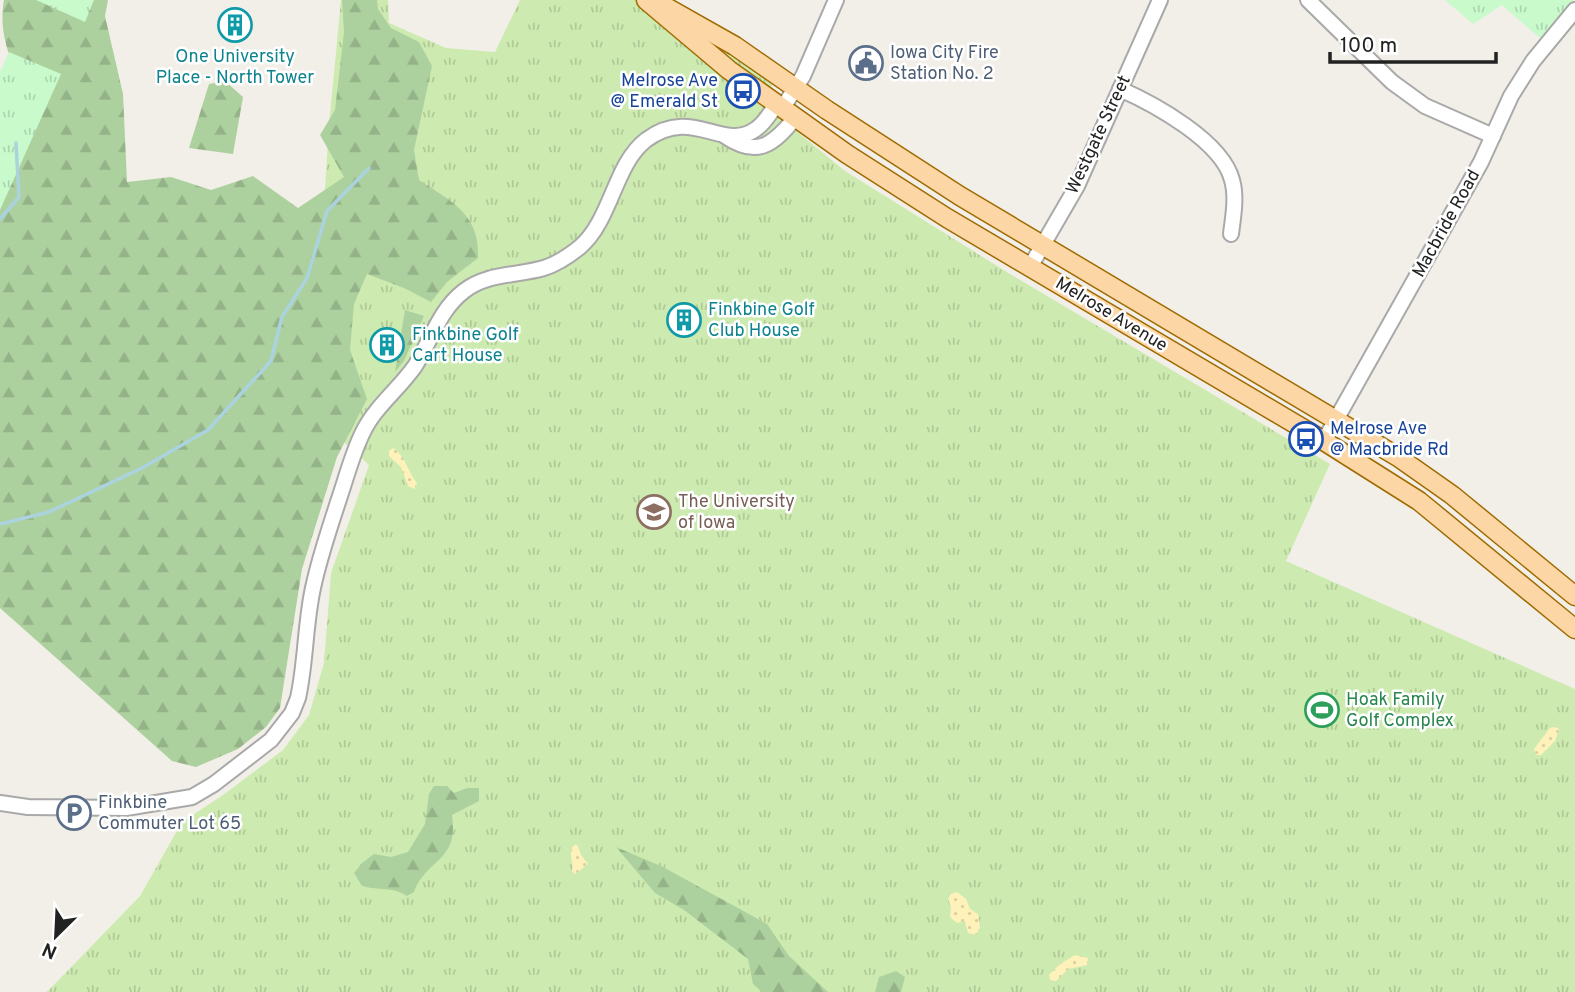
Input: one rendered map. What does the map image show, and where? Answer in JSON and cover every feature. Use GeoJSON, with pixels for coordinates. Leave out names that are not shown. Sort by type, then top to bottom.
{"type":"FeatureCollection","features":[{"type":"Feature","properties":{"kind":"main road","name":"Melrose Avenue"},"geometry":{"type":"LineString","coordinates":[[646,0],[713,57],[784,111],[936,211],[1324,441],[1419,501],[1575,629]]}},
{"type":"Feature","properties":{"kind":"main road","name":"Melrose Avenue"},"geometry":{"type":"LineString","coordinates":[[655,0],[735,46],[915,168],[1398,457],[1452,495],[1575,596]]}},
{"type":"Feature","properties":{"kind":"street"},"geometry":{"type":"LineString","coordinates":[[724,135],[737,145],[748,148],[763,146],[776,140],[784,111],[836,0]]}},
{"type":"Feature","properties":{"kind":"street","name":"Westgate Street"},"geometry":{"type":"LineString","coordinates":[[1030,267],[1077,186],[1160,0]]}},
{"type":"Feature","properties":{"kind":"street"},"geometry":{"type":"LineString","coordinates":[[1308,0],[1392,82],[1425,106],[1493,136]]}},
{"type":"Feature","properties":{"kind":"street","name":"Macbride Road"},"geometry":{"type":"LineString","coordinates":[[1324,441],[1481,162],[1511,96],[1533,61],[1575,10]]}},
{"type":"Feature","properties":{"kind":"street"},"geometry":{"type":"LineString","coordinates":[[1120,89],[1166,111],[1185,125],[1223,164],[1232,178],[1234,194],[1231,234]]}},
{"type":"Feature","properties":{"kind":"street"},"geometry":{"type":"LineString","coordinates":[[0,803],[29,807],[126,808],[192,797],[214,784],[271,740],[292,713],[298,698],[312,589],[357,445],[374,414],[407,377],[450,303],[477,282],[545,268],[574,252],[595,230],[635,150],[655,134],[686,125],[736,137],[754,131],[784,111]]}},
{"type":"Feature","properties":{"kind":"green space"},"geometry":{"type":"Polygon","coordinates":[[[4,0],[108,0],[105,16],[123,94],[127,182],[171,177],[211,190],[253,176],[298,208],[344,177],[320,135],[335,110],[344,32],[342,0],[377,0],[378,9],[391,28],[419,42],[432,66],[414,150],[419,180],[462,211],[474,230],[478,258],[447,282],[431,302],[367,274],[354,304],[350,350],[367,399],[337,457],[302,569],[280,708],[266,727],[238,749],[196,767],[172,761],[0,608],[0,84],[12,63],[4,32],[4,0]]]}},
{"type":"Feature","properties":{"kind":"green space"},"geometry":{"type":"Polygon","coordinates":[[[36,0],[94,0],[85,22],[36,0]]]}},
{"type":"Feature","properties":{"kind":"green space","name":"The University of Iowa"},"geometry":{"type":"Polygon","coordinates":[[[341,0],[388,0],[389,23],[446,48],[495,52],[520,0],[636,0],[845,171],[1010,274],[1330,464],[1286,561],[1575,689],[1575,992],[47,992],[140,896],[182,822],[283,750],[309,715],[324,663],[331,573],[369,465],[311,412],[329,125],[341,0]]]}},
{"type":"Feature","properties":{"kind":"green space"},"geometry":{"type":"Polygon","coordinates":[[[1445,0],[1574,0],[1541,39],[1502,5],[1473,24],[1445,0]]]}},
{"type":"Feature","properties":{"kind":"green space"},"geometry":{"type":"Polygon","coordinates":[[[684,22],[773,80],[772,86],[764,88],[684,22]]]}},
{"type":"Feature","properties":{"kind":"green space"},"geometry":{"type":"Polygon","coordinates":[[[9,52],[61,74],[0,210],[0,72],[9,52]]]}},
{"type":"Feature","properties":{"kind":"green space"},"geometry":{"type":"Polygon","coordinates":[[[225,81],[243,97],[233,154],[189,148],[209,84],[225,81]]]}},
{"type":"Feature","properties":{"kind":"green space"},"geometry":{"type":"Polygon","coordinates":[[[405,310],[424,316],[404,361],[395,372],[405,310]]]}},
{"type":"Feature","properties":{"kind":"green space"},"geometry":{"type":"Polygon","coordinates":[[[434,786],[447,786],[454,793],[467,788],[479,788],[479,801],[452,815],[451,842],[446,851],[426,872],[414,892],[407,896],[396,891],[362,886],[354,873],[374,854],[391,857],[408,852],[425,824],[429,794],[434,786]]]}},
{"type":"Feature","properties":{"kind":"green space"},"geometry":{"type":"Polygon","coordinates":[[[616,847],[663,867],[767,924],[789,956],[828,992],[762,992],[753,984],[748,959],[684,910],[655,893],[616,847]]]}},
{"type":"Feature","properties":{"kind":"green space"},"geometry":{"type":"Polygon","coordinates":[[[896,971],[905,977],[901,992],[875,992],[879,977],[896,971]]]}},
{"type":"Feature","properties":{"kind":"sand"},"geometry":{"type":"Polygon","coordinates":[[[393,448],[401,455],[417,483],[415,489],[408,486],[401,467],[389,456],[389,451],[393,448]]]}},
{"type":"Feature","properties":{"kind":"sand"},"geometry":{"type":"Polygon","coordinates":[[[1550,728],[1559,729],[1555,741],[1541,755],[1536,755],[1534,749],[1550,728]]]}},
{"type":"Feature","properties":{"kind":"sand"},"geometry":{"type":"Polygon","coordinates":[[[577,844],[588,864],[575,874],[572,871],[571,852],[577,844]]]}},
{"type":"Feature","properties":{"kind":"sand"},"geometry":{"type":"Polygon","coordinates":[[[957,892],[966,899],[970,909],[978,914],[980,927],[976,935],[968,933],[965,921],[957,923],[950,917],[948,899],[951,894],[957,892]]]}},
{"type":"Feature","properties":{"kind":"sand"},"geometry":{"type":"Polygon","coordinates":[[[1075,955],[1088,958],[1087,965],[1068,969],[1056,981],[1050,980],[1049,975],[1060,964],[1075,955]]]}},
{"type":"Feature","properties":{"kind":"waterway"},"geometry":{"type":"LineString","coordinates":[[0,219],[19,197],[16,143]]}},
{"type":"Feature","properties":{"kind":"waterway"},"geometry":{"type":"LineString","coordinates":[[0,524],[49,512],[142,468],[208,430],[271,361],[282,317],[307,278],[327,211],[369,168]]}},
{"type":"Feature","properties":{"kind":"place","name":"One University Place - North Tower"},"geometry":{"type":"Point","coordinates":[235,25]}},
{"type":"Feature","properties":{"kind":"place","name":"Iowa City Fire Station No. 2"},"geometry":{"type":"Point","coordinates":[866,63]}},
{"type":"Feature","properties":{"kind":"place","name":"Melrose Ave @ Emerald St"},"geometry":{"type":"Point","coordinates":[743,91]}},
{"type":"Feature","properties":{"kind":"place","name":"Finkbine Golf Club House"},"geometry":{"type":"Point","coordinates":[684,320]}},
{"type":"Feature","properties":{"kind":"place","name":"Finkbine Golf Cart House"},"geometry":{"type":"Point","coordinates":[387,345]}},
{"type":"Feature","properties":{"kind":"place","name":"Melrose Ave @ Macbride Rd"},"geometry":{"type":"Point","coordinates":[1306,439]}},
{"type":"Feature","properties":{"kind":"place","name":"The University of Iowa"},"geometry":{"type":"Point","coordinates":[654,512]}},
{"type":"Feature","properties":{"kind":"place","name":"Hoak Family Golf Complex"},"geometry":{"type":"Point","coordinates":[1322,710]}},
{"type":"Feature","properties":{"kind":"place","name":"Finkbine Commuter Lot 65"},"geometry":{"type":"Point","coordinates":[74,813]}}]}
